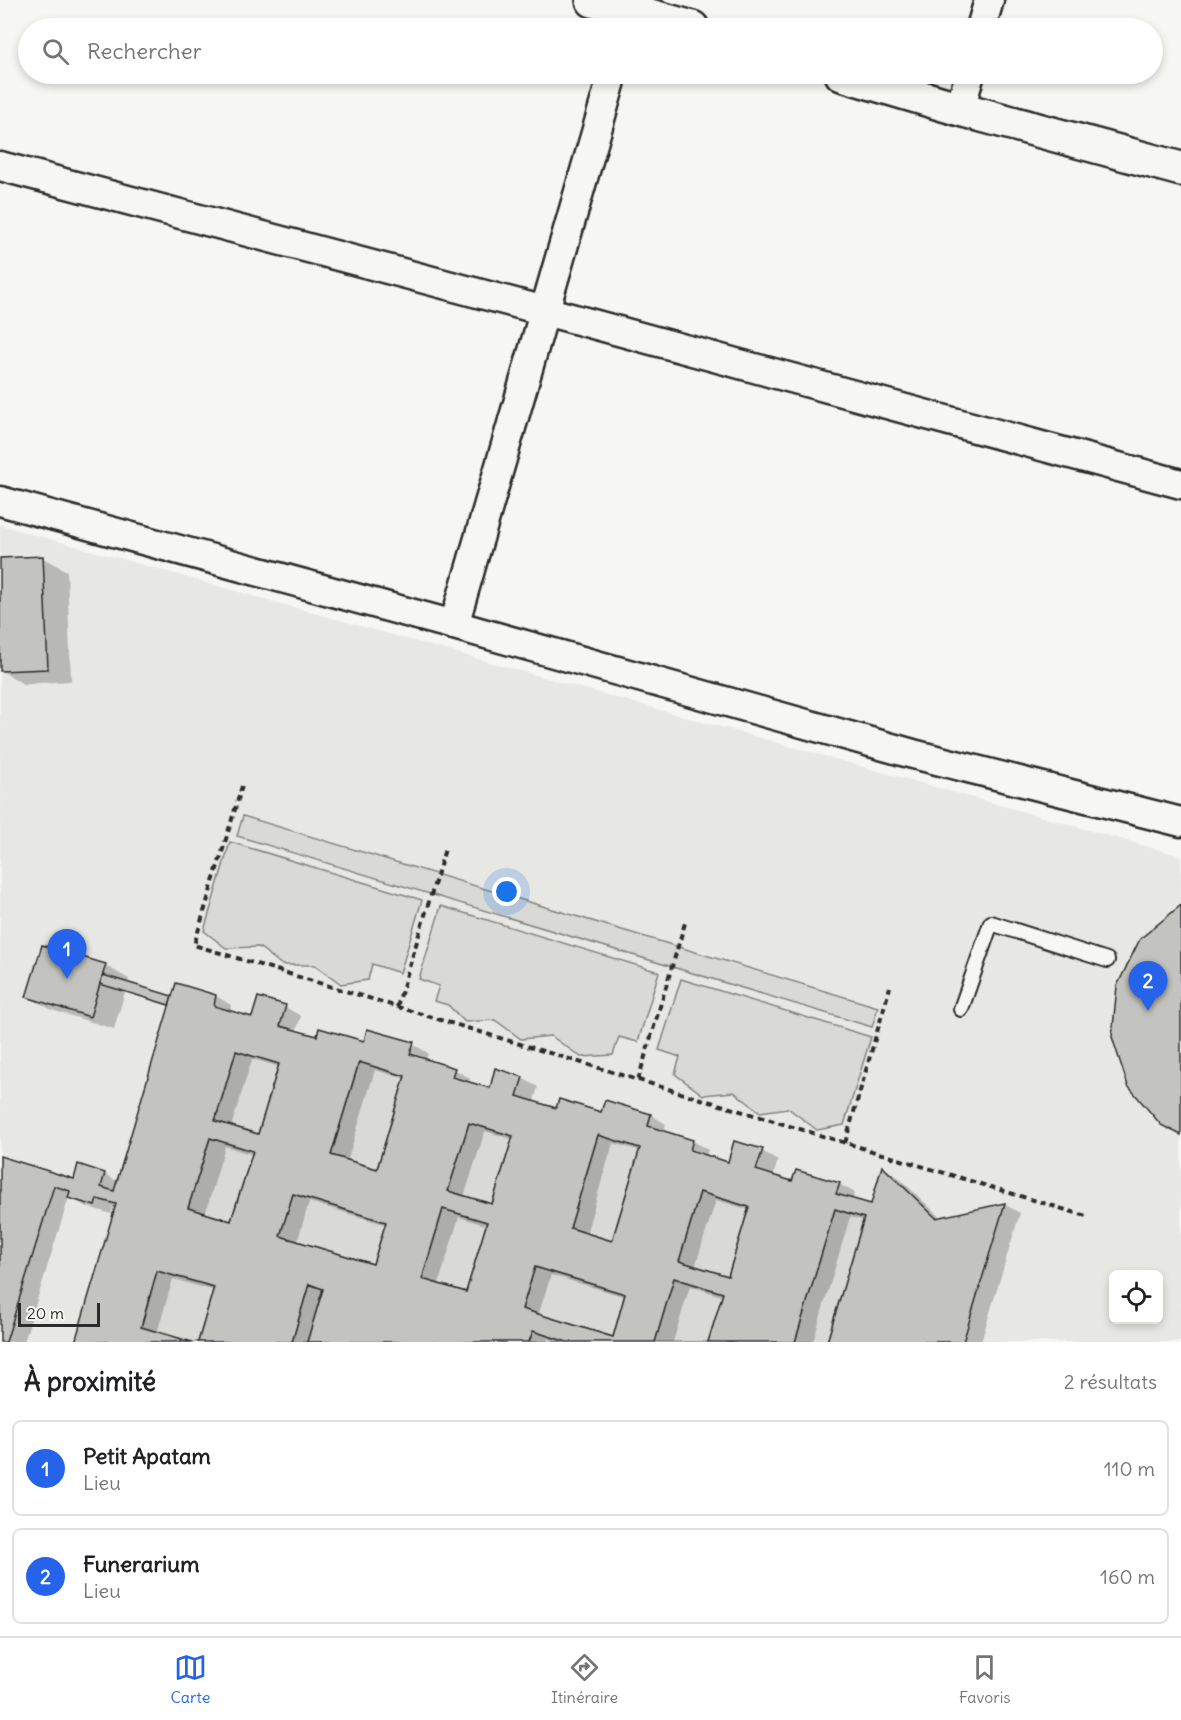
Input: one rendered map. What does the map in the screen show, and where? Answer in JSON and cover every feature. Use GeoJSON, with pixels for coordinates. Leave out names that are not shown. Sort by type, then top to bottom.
{"type":"FeatureCollection","features":[{"type":"Feature","properties":{"kind":"street"},"geometry":{"type":"LineString","coordinates":[[593,0],[625,18]]}},
{"type":"Feature","properties":{"kind":"street"},"geometry":{"type":"LineString","coordinates":[[984,18],[989,0]]}},
{"type":"Feature","properties":{"kind":"street"},"geometry":{"type":"LineString","coordinates":[[662,18],[679,17]]}},
{"type":"Feature","properties":{"kind":"street"},"geometry":{"type":"LineString","coordinates":[[454,625],[610,84]]}},
{"type":"Feature","properties":{"kind":"street"},"geometry":{"type":"LineString","coordinates":[[876,84],[960,109],[1180,165]]}},
{"type":"Feature","properties":{"kind":"street"},"geometry":{"type":"LineString","coordinates":[[960,109],[967,84]]}},
{"type":"Feature","properties":{"kind":"street"},"geometry":{"type":"LineString","coordinates":[[0,166],[1181,484]]}},
{"type":"Feature","properties":{"kind":"street"},"geometry":{"type":"LineString","coordinates":[[0,501],[913,754],[1181,822]]}},
{"type":"Feature","properties":{"kind":"lane"},"geometry":{"type":"LineString","coordinates":[[962,1009],[991,923],[1107,960]]}},
{"type":"Feature","properties":{"kind":"path"},"geometry":{"type":"LineString","coordinates":[[242,786],[194,945],[1086,1216]]}},
{"type":"Feature","properties":{"kind":"path"},"geometry":{"type":"LineString","coordinates":[[397,1007],[445,849]]}},
{"type":"Feature","properties":{"kind":"path"},"geometry":{"type":"LineString","coordinates":[[638,1080],[685,923]]}},
{"type":"Feature","properties":{"kind":"path"},"geometry":{"type":"LineString","coordinates":[[845,1143],[890,987]]}},
{"type":"Feature","properties":{"kind":"shaded area"},"geometry":{"type":"Polygon","coordinates":[[[0,525],[1181,856],[1181,1342],[0,1342],[0,525]]]}},
{"type":"Feature","properties":{"kind":"shaded area"},"geometry":{"type":"Polygon","coordinates":[[[243,816],[878,1007],[872,1027],[237,836],[243,816]]]}},
{"type":"Feature","properties":{"kind":"shaded area"},"geometry":{"type":"Polygon","coordinates":[[[230,842],[422,900],[400,973],[372,964],[368,980],[341,984],[315,965],[282,965],[259,947],[226,948],[204,931],[230,842]]]}},
{"type":"Feature","properties":{"kind":"shaded area"},"geometry":{"type":"Polygon","coordinates":[[[441,906],[659,972],[638,1042],[619,1037],[613,1055],[581,1057],[551,1036],[521,1039],[495,1020],[465,1022],[448,1005],[434,1001],[439,986],[419,979],[441,906]]]}},
{"type":"Feature","properties":{"kind":"shaded area"},"geometry":{"type":"Polygon","coordinates":[[[681,979],[871,1037],[844,1125],[817,1130],[788,1108],[760,1112],[734,1092],[703,1095],[675,1074],[680,1057],[659,1050],[681,979]]]}},
{"type":"Feature","properties":{"kind":"shaded area"},"geometry":{"type":"Polygon","coordinates":[[[236,1051],[279,1064],[258,1134],[215,1121],[236,1051]]]}},
{"type":"Feature","properties":{"kind":"shaded area"},"geometry":{"type":"Polygon","coordinates":[[[359,1062],[405,1076],[377,1169],[331,1155],[359,1062]]]}},
{"type":"Feature","properties":{"kind":"shaded area"},"geometry":{"type":"Polygon","coordinates":[[[469,1123],[513,1136],[492,1204],[448,1191],[469,1123]]]}},
{"type":"Feature","properties":{"kind":"shaded area"},"geometry":{"type":"Polygon","coordinates":[[[598,1135],[640,1148],[612,1241],[570,1228],[598,1135]]]}},
{"type":"Feature","properties":{"kind":"shaded area"},"geometry":{"type":"Polygon","coordinates":[[[210,1138],[253,1151],[231,1221],[188,1208],[210,1138]]]}},
{"type":"Feature","properties":{"kind":"shaded area"},"geometry":{"type":"Polygon","coordinates":[[[700,1192],[749,1207],[728,1276],[679,1261],[700,1192]]]}},
{"type":"Feature","properties":{"kind":"shaded area"},"geometry":{"type":"Polygon","coordinates":[[[293,1194],[386,1222],[373,1264],[280,1236],[293,1194]]]}},
{"type":"Feature","properties":{"kind":"shaded area"},"geometry":{"type":"Polygon","coordinates":[[[443,1209],[487,1222],[466,1292],[422,1279],[443,1209]]]}},
{"type":"Feature","properties":{"kind":"shaded area"},"geometry":{"type":"Polygon","coordinates":[[[835,1209],[864,1218],[827,1342],[795,1342],[835,1209]]]}},
{"type":"Feature","properties":{"kind":"shaded area"},"geometry":{"type":"Polygon","coordinates":[[[535,1267],[625,1294],[613,1337],[522,1309],[535,1267]]]}},
{"type":"Feature","properties":{"kind":"shaded area"},"geometry":{"type":"Polygon","coordinates":[[[157,1271],[214,1287],[198,1342],[141,1327],[157,1271]]]}},
{"type":"Feature","properties":{"kind":"shaded area"},"geometry":{"type":"Polygon","coordinates":[[[674,1278],[723,1293],[708,1342],[655,1342],[674,1278]]]}},
{"type":"Feature","properties":{"kind":"shaded area"},"geometry":{"type":"Polygon","coordinates":[[[309,1284],[323,1289],[307,1342],[292,1342],[309,1284]]]}},
{"type":"Feature","properties":{"kind":"shaded area"},"geometry":{"type":"Polygon","coordinates":[[[533,1331],[567,1342],[529,1342],[533,1331]]]}},
{"type":"Feature","properties":{"kind":"building"},"geometry":{"type":"Polygon","coordinates":[[[43,556],[48,669],[0,671],[0,558],[43,556]]]}},
{"type":"Feature","properties":{"kind":"building"},"geometry":{"type":"Polygon","coordinates":[[[1181,905],[1181,1135],[1161,1125],[1128,1086],[1112,1037],[1117,986],[1140,939],[1181,905]]]}},
{"type":"Feature","properties":{"kind":"building"},"geometry":{"type":"Polygon","coordinates":[[[42,945],[106,964],[90,1017],[26,997],[42,945]]]}},
{"type":"Feature","properties":{"kind":"building"},"geometry":{"type":"Polygon","coordinates":[[[103,975],[172,996],[169,1005],[100,984],[103,975]]]}},
{"type":"Feature","properties":{"kind":"building"},"geometry":{"type":"Polygon","coordinates":[[[176,983],[216,995],[214,1006],[252,1017],[258,997],[286,1005],[280,1026],[317,1036],[319,1028],[364,1041],[367,1029],[414,1042],[410,1054],[455,1068],[452,1077],[490,1088],[495,1068],[523,1077],[517,1096],[556,1108],[559,1099],[601,1112],[605,1100],[651,1114],[648,1126],[693,1140],[690,1150],[728,1162],[734,1141],[763,1149],[756,1170],[792,1181],[796,1170],[840,1183],[836,1194],[871,1204],[882,1166],[936,1218],[1005,1203],[963,1342],[827,1342],[864,1218],[835,1209],[795,1342],[708,1342],[723,1293],[674,1278],[655,1342],[567,1342],[533,1331],[529,1342],[307,1342],[323,1289],[309,1284],[292,1342],[198,1342],[214,1287],[157,1271],[141,1327],[192,1342],[75,1342],[116,1204],[97,1199],[95,1206],[68,1198],[70,1191],[54,1186],[6,1342],[0,1342],[0,1156],[74,1179],[78,1164],[105,1173],[101,1187],[114,1191],[176,983]],[[236,1051],[215,1121],[258,1134],[279,1064],[236,1051]],[[359,1062],[331,1155],[377,1169],[405,1076],[359,1062]],[[469,1123],[448,1191],[492,1204],[513,1136],[469,1123]],[[598,1135],[570,1228],[612,1241],[640,1148],[598,1135]],[[210,1138],[188,1208],[231,1221],[253,1151],[210,1138]],[[700,1192],[679,1261],[728,1276],[749,1207],[700,1192]],[[293,1194],[280,1236],[373,1264],[386,1222],[293,1194]],[[443,1209],[422,1279],[466,1292],[487,1222],[443,1209]],[[535,1267],[522,1309],[613,1337],[625,1294],[535,1267]]]}},
{"type":"Feature","properties":{"kind":"place","name":"Petit Apatam"},"geometry":{"type":"Point","coordinates":[67,979]}},
{"type":"Feature","properties":{"kind":"place","name":"Funerarium"},"geometry":{"type":"Point","coordinates":[1148,1011]}}]}
